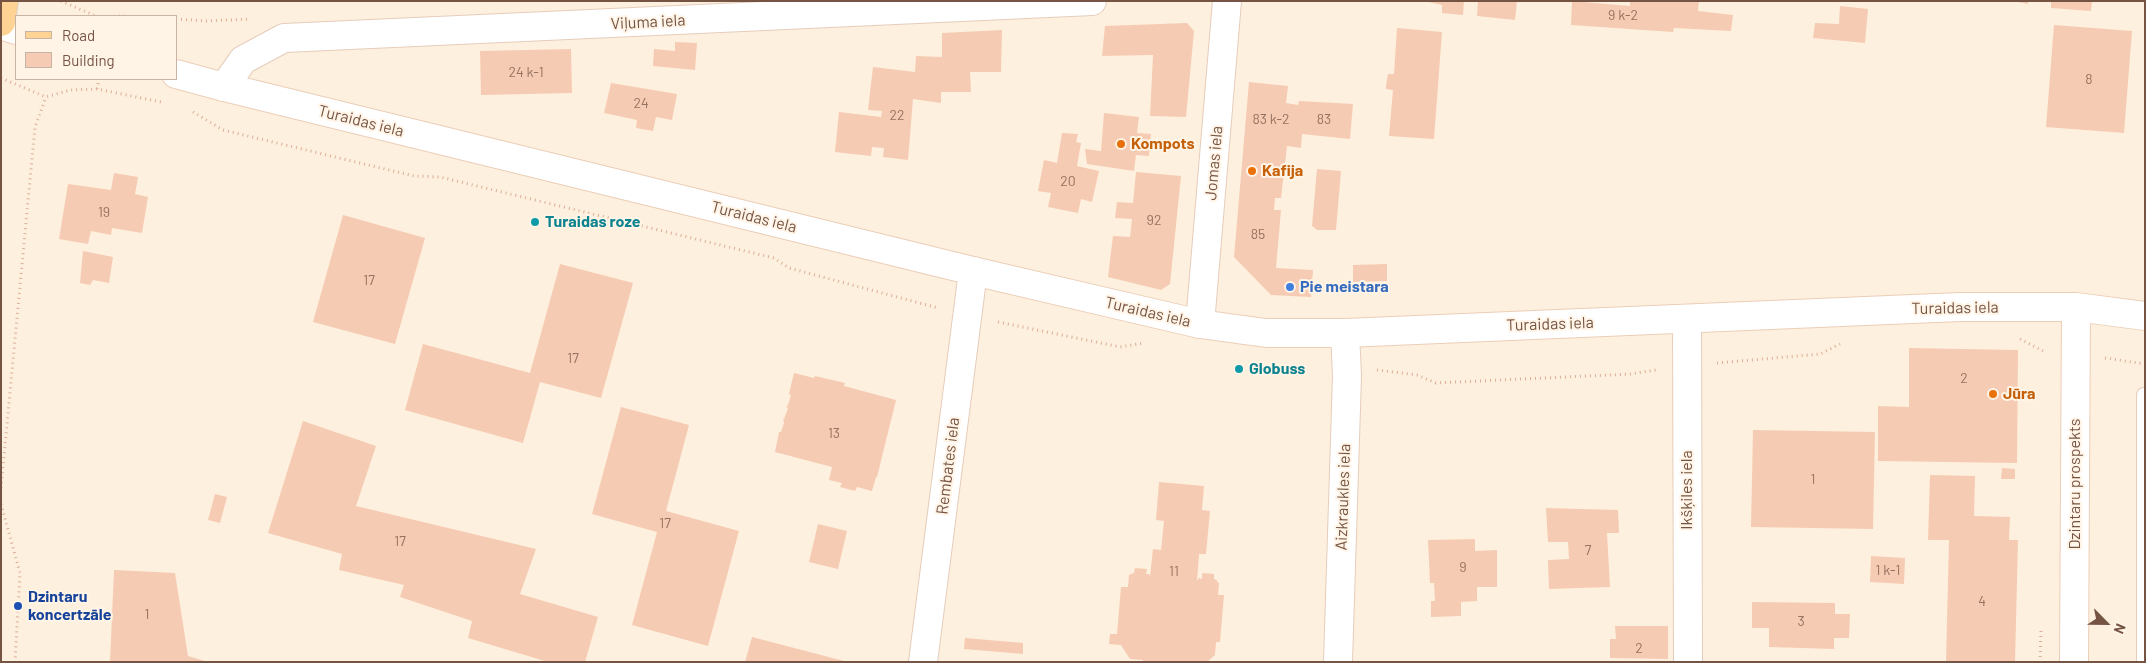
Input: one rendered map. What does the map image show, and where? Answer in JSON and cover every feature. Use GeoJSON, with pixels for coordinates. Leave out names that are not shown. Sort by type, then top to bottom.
{"type":"FeatureCollection","features":[{"type":"Feature","properties":{"kind":"main road"},"geometry":{"type":"LineString","coordinates":[[1,24],[4,1]]}},
{"type":"Feature","properties":{"kind":"street","name":"Viļuma iela"},"geometry":{"type":"LineString","coordinates":[[224,87],[243,60],[284,38],[1092,1]]}},
{"type":"Feature","properties":{"kind":"street","name":"Jomas iela"},"geometry":{"type":"LineString","coordinates":[[1200,324],[1228,1]]}},
{"type":"Feature","properties":{"kind":"street"},"geometry":{"type":"LineString","coordinates":[[1,24],[15,30]]}},
{"type":"Feature","properties":{"kind":"street","name":"Turaidas iela"},"geometry":{"type":"LineString","coordinates":[[178,75],[973,271],[1200,324],[1266,333],[1345,333],[1960,307],[2076,306],[2145,316]]}},
{"type":"Feature","properties":{"kind":"street","name":"Rembates iela"},"geometry":{"type":"LineString","coordinates":[[923,662],[973,271]]}},
{"type":"Feature","properties":{"kind":"street","name":"Dzintaru prospekts"},"geometry":{"type":"LineString","coordinates":[[2074,662],[2076,306]]}},
{"type":"Feature","properties":{"kind":"street","name":"Ikšķiles iela"},"geometry":{"type":"LineString","coordinates":[[1687,319],[1688,662]]}},
{"type":"Feature","properties":{"kind":"street","name":"Aizkraukles iela"},"geometry":{"type":"LineString","coordinates":[[1338,662],[1346,366],[1345,333]]}},
{"type":"Feature","properties":{"kind":"lane"},"geometry":{"type":"LineString","coordinates":[[2144,395],[2144,662]]}},
{"type":"Feature","properties":{"kind":"path"},"geometry":{"type":"LineString","coordinates":[[61,1],[94,15]]}},
{"type":"Feature","properties":{"kind":"path"},"geometry":{"type":"LineString","coordinates":[[1,78],[46,97],[70,90],[97,89],[162,102]]}},
{"type":"Feature","properties":{"kind":"path"},"geometry":{"type":"LineString","coordinates":[[97,89],[99,80]]}},
{"type":"Feature","properties":{"kind":"path"},"geometry":{"type":"LineString","coordinates":[[1,488],[35,127],[46,97]]}},
{"type":"Feature","properties":{"kind":"path"},"geometry":{"type":"LineString","coordinates":[[189,110],[223,130],[414,176],[440,177],[774,258],[789,268]]}},
{"type":"Feature","properties":{"kind":"path"},"geometry":{"type":"LineString","coordinates":[[2018,338],[2051,356]]}},
{"type":"Feature","properties":{"kind":"path"},"geometry":{"type":"LineString","coordinates":[[1346,366],[1417,375],[1436,383],[1630,374],[1687,366],[1820,354],[1844,342]]}},
{"type":"Feature","properties":{"kind":"path"},"geometry":{"type":"LineString","coordinates":[[2099,358],[2145,364]]}},
{"type":"Feature","properties":{"kind":"path"},"geometry":{"type":"LineString","coordinates":[[1,504],[20,573],[15,662]]}},
{"type":"Feature","properties":{"kind":"path"},"geometry":{"type":"LineString","coordinates":[[2040,662],[2042,625]]}},
{"type":"Feature","properties":{"kind":"building"},"geometry":{"type":"Polygon","coordinates":[[[1424,1],[1464,1],[1463,15],[1442,13],[1442,5],[1424,1]]]}},
{"type":"Feature","properties":{"kind":"building"},"geometry":{"type":"Polygon","coordinates":[[[1478,1],[1517,1],[1515,20],[1477,16],[1478,1]]]}},
{"type":"Feature","properties":{"kind":"building"},"geometry":{"type":"Polygon","coordinates":[[[1572,1],[1630,6],[1630,1],[1699,1],[1698,11],[1733,15],[1731,31],[1674,28],[1673,32],[1571,25],[1572,1]]]}},
{"type":"Feature","properties":{"kind":"building"},"geometry":{"type":"Polygon","coordinates":[[[2013,1],[2028,1],[2028,4],[2013,1]]]}},
{"type":"Feature","properties":{"kind":"building"},"geometry":{"type":"Polygon","coordinates":[[[2051,1],[2092,1],[2091,11],[2051,8],[2051,1]]]}},
{"type":"Feature","properties":{"kind":"building"},"geometry":{"type":"Polygon","coordinates":[[[1840,6],[1868,9],[1865,43],[1813,38],[1815,23],[1839,24],[1840,6]]]}},
{"type":"Feature","properties":{"kind":"building"},"geometry":{"type":"Polygon","coordinates":[[[1187,23],[1194,31],[1186,117],[1150,116],[1153,55],[1102,56],[1105,26],[1187,23]]]}},
{"type":"Feature","properties":{"kind":"building"},"geometry":{"type":"Polygon","coordinates":[[[2054,25],[2132,31],[2124,133],[2046,127],[2054,25]]]}},
{"type":"Feature","properties":{"kind":"building"},"geometry":{"type":"Polygon","coordinates":[[[1397,28],[1442,32],[1434,139],[1389,136],[1393,90],[1386,89],[1386,86],[1388,74],[1394,74],[1397,28]]]}},
{"type":"Feature","properties":{"kind":"building"},"geometry":{"type":"Polygon","coordinates":[[[1002,30],[1001,72],[970,72],[971,92],[941,92],[941,103],[913,99],[908,160],[883,157],[884,148],[872,147],[871,156],[835,152],[839,112],[881,117],[882,111],[868,110],[873,67],[915,72],[916,56],[942,57],[942,33],[1002,30]]]}},
{"type":"Feature","properties":{"kind":"building"},"geometry":{"type":"Polygon","coordinates":[[[675,42],[697,43],[695,70],[653,66],[654,49],[675,51],[675,42]]]}},
{"type":"Feature","properties":{"kind":"building"},"geometry":{"type":"Polygon","coordinates":[[[571,49],[572,93],[481,95],[480,51],[571,49]]]}},
{"type":"Feature","properties":{"kind":"building"},"geometry":{"type":"Polygon","coordinates":[[[1249,82],[1288,86],[1286,103],[1298,105],[1299,101],[1353,104],[1350,139],[1302,134],[1301,148],[1287,146],[1281,198],[1275,198],[1274,210],[1281,210],[1276,268],[1313,270],[1311,297],[1271,295],[1234,257],[1249,82]]]}},
{"type":"Feature","properties":{"kind":"building"},"geometry":{"type":"Polygon","coordinates":[[[611,83],[677,94],[672,120],[656,117],[653,131],[636,128],[637,120],[604,113],[611,83]]]}},
{"type":"Feature","properties":{"kind":"building"},"geometry":{"type":"Polygon","coordinates":[[[1104,113],[1139,117],[1137,133],[1151,134],[1149,156],[1136,155],[1134,171],[1087,164],[1085,149],[1101,151],[1104,113]]]}},
{"type":"Feature","properties":{"kind":"building"},"geometry":{"type":"Polygon","coordinates":[[[1062,133],[1078,134],[1076,142],[1081,143],[1077,166],[1099,171],[1092,202],[1081,199],[1078,213],[1048,207],[1051,193],[1038,191],[1044,160],[1057,163],[1062,133]]]}},
{"type":"Feature","properties":{"kind":"building"},"geometry":{"type":"Polygon","coordinates":[[[1317,169],[1341,171],[1336,230],[1317,230],[1312,226],[1317,169]]]}},
{"type":"Feature","properties":{"kind":"building"},"geometry":{"type":"Polygon","coordinates":[[[1136,172],[1181,176],[1170,284],[1161,290],[1108,277],[1113,236],[1130,237],[1132,219],[1115,218],[1117,202],[1133,203],[1136,172]]]}},
{"type":"Feature","properties":{"kind":"building"},"geometry":{"type":"Polygon","coordinates":[[[114,173],[138,177],[135,194],[148,197],[142,233],[112,228],[111,235],[91,231],[88,244],[59,239],[68,184],[111,190],[114,173]]]}},
{"type":"Feature","properties":{"kind":"building"},"geometry":{"type":"Polygon","coordinates":[[[343,215],[425,238],[395,344],[313,322],[343,215]]]}},
{"type":"Feature","properties":{"kind":"building"},"geometry":{"type":"Polygon","coordinates":[[[83,251],[113,257],[109,283],[93,280],[90,285],[80,283],[83,251]]]}},
{"type":"Feature","properties":{"kind":"building"},"geometry":{"type":"Polygon","coordinates":[[[560,264],[633,283],[601,398],[540,382],[523,443],[405,410],[423,344],[530,373],[560,264]]]}},
{"type":"Feature","properties":{"kind":"building"},"geometry":{"type":"Polygon","coordinates":[[[1387,264],[1387,281],[1353,282],[1353,265],[1387,264]]]}},
{"type":"Feature","properties":{"kind":"building"},"geometry":{"type":"Polygon","coordinates":[[[1909,348],[2018,350],[2017,463],[1878,461],[1878,406],[1909,407],[1909,348]]]}},
{"type":"Feature","properties":{"kind":"building"},"geometry":{"type":"Polygon","coordinates":[[[794,373],[845,383],[844,386],[896,400],[872,491],[857,487],[855,491],[840,487],[842,483],[829,480],[832,467],[775,452],[779,432],[781,432],[784,423],[783,418],[788,408],[786,407],[791,395],[789,394],[794,373]]]}},
{"type":"Feature","properties":{"kind":"building"},"geometry":{"type":"Polygon","coordinates":[[[621,407],[689,425],[666,511],[739,531],[708,646],[632,625],[657,532],[592,514],[621,407]]]}},
{"type":"Feature","properties":{"kind":"building"},"geometry":{"type":"Polygon","coordinates":[[[303,421],[376,446],[356,506],[536,549],[520,594],[598,617],[585,662],[548,662],[468,638],[472,621],[400,597],[404,585],[339,570],[342,554],[268,533],[303,421]]]}},
{"type":"Feature","properties":{"kind":"building"},"geometry":{"type":"Polygon","coordinates":[[[1753,430],[1875,432],[1873,529],[1751,527],[1753,430]]]}},
{"type":"Feature","properties":{"kind":"building"},"geometry":{"type":"Polygon","coordinates":[[[2002,468],[2015,469],[2015,479],[2001,479],[2002,468]]]}},
{"type":"Feature","properties":{"kind":"building"},"geometry":{"type":"Polygon","coordinates":[[[1930,475],[1975,476],[1974,516],[2010,517],[2009,540],[2018,540],[2015,662],[1946,662],[1949,540],[1928,540],[1930,475]]]}},
{"type":"Feature","properties":{"kind":"building"},"geometry":{"type":"Polygon","coordinates":[[[1159,482],[1204,486],[1202,510],[1210,511],[1206,554],[1199,554],[1197,581],[1199,578],[1202,579],[1202,573],[1214,574],[1214,579],[1219,583],[1218,595],[1224,595],[1220,642],[1216,642],[1215,655],[1207,662],[1143,662],[1143,660],[1130,659],[1121,645],[1109,644],[1110,634],[1117,634],[1121,587],[1128,587],[1129,575],[1134,573],[1135,568],[1147,569],[1146,574],[1149,574],[1150,577],[1153,549],[1161,550],[1164,521],[1156,520],[1159,482]]]}},
{"type":"Feature","properties":{"kind":"building"},"geometry":{"type":"Polygon","coordinates":[[[215,494],[227,497],[220,523],[208,520],[215,494]]]}},
{"type":"Feature","properties":{"kind":"building"},"geometry":{"type":"Polygon","coordinates":[[[1546,508],[1618,510],[1619,533],[1607,533],[1610,587],[1549,589],[1548,560],[1569,559],[1568,542],[1548,542],[1546,508]]]}},
{"type":"Feature","properties":{"kind":"building"},"geometry":{"type":"Polygon","coordinates":[[[818,524],[847,531],[838,569],[809,562],[818,524]]]}},
{"type":"Feature","properties":{"kind":"building"},"geometry":{"type":"Polygon","coordinates":[[[1475,539],[1475,551],[1497,550],[1497,587],[1477,587],[1477,601],[1461,602],[1461,616],[1431,617],[1431,601],[1435,601],[1434,583],[1430,583],[1428,540],[1475,539]]]}},
{"type":"Feature","properties":{"kind":"building"},"geometry":{"type":"Polygon","coordinates":[[[1871,556],[1905,558],[1904,584],[1870,582],[1871,556]]]}},
{"type":"Feature","properties":{"kind":"building"},"geometry":{"type":"Polygon","coordinates":[[[114,570],[175,573],[188,656],[208,662],[110,662],[114,570]]]}},
{"type":"Feature","properties":{"kind":"building"},"geometry":{"type":"Polygon","coordinates":[[[1752,602],[1835,603],[1835,614],[1850,614],[1849,638],[1834,638],[1834,649],[1769,647],[1769,628],[1752,628],[1752,602]]]}},
{"type":"Feature","properties":{"kind":"building"},"geometry":{"type":"Polygon","coordinates":[[[1615,626],[1668,626],[1668,659],[1610,658],[1610,639],[1616,639],[1615,626]]]}},
{"type":"Feature","properties":{"kind":"building"},"geometry":{"type":"Polygon","coordinates":[[[752,637],[844,661],[844,662],[745,662],[752,637]]]}},
{"type":"Feature","properties":{"kind":"building"},"geometry":{"type":"Polygon","coordinates":[[[965,638],[1023,643],[1023,654],[964,649],[965,638]]]}},
{"type":"Feature","properties":{"kind":"place","name":"Kompots"},"geometry":{"type":"Point","coordinates":[1121,144]}},
{"type":"Feature","properties":{"kind":"place","name":"Kafija"},"geometry":{"type":"Point","coordinates":[1252,171]}},
{"type":"Feature","properties":{"kind":"place","name":"Turaidas roze"},"geometry":{"type":"Point","coordinates":[535,222]}},
{"type":"Feature","properties":{"kind":"place","name":"Pie meistara"},"geometry":{"type":"Point","coordinates":[1290,287]}},
{"type":"Feature","properties":{"kind":"place","name":"Globuss"},"geometry":{"type":"Point","coordinates":[1239,369]}},
{"type":"Feature","properties":{"kind":"place","name":"Jūra"},"geometry":{"type":"Point","coordinates":[1993,394]}},
{"type":"Feature","properties":{"kind":"place","name":"Dzintaru koncertzāle"},"geometry":{"type":"Point","coordinates":[18,606]}}]}
